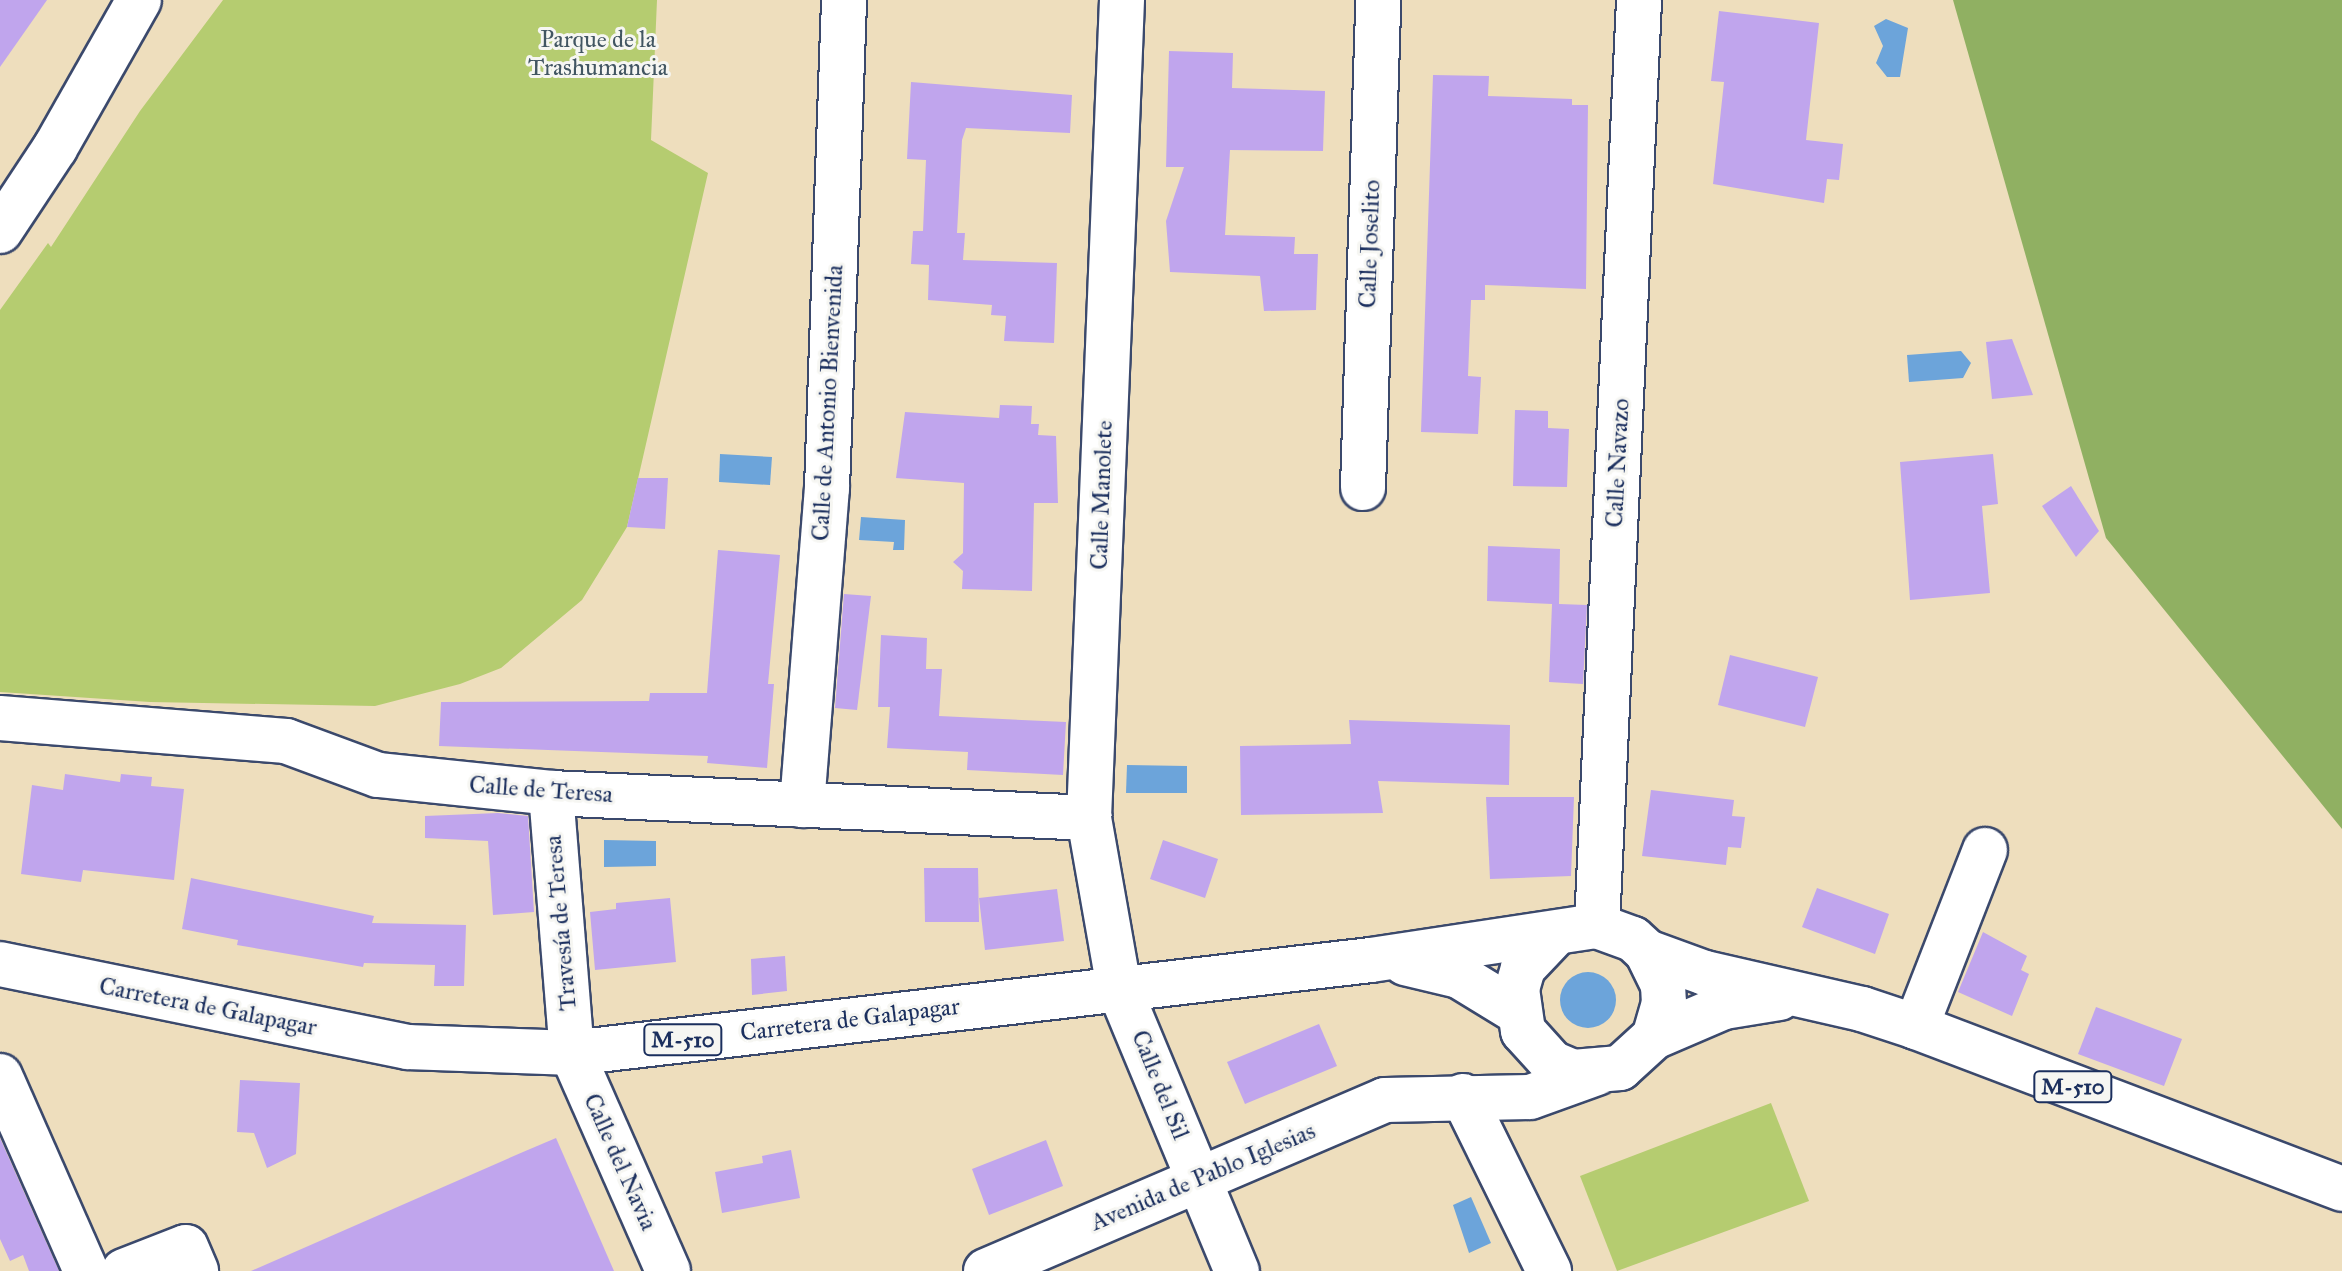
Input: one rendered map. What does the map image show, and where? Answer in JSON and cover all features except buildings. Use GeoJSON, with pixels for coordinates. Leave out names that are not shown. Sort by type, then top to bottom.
{"type":"FeatureCollection","features":[{"type":"Feature","properties":{"kind":"street"},"geometry":{"type":"LineString","coordinates":[[0,231],[55,148],[139,0]]}},
{"type":"Feature","properties":{"kind":"street","name":"Calle de Antonio Bienvenida"},"geometry":{"type":"LineString","coordinates":[[802,805],[827,488],[844,0]]}},
{"type":"Feature","properties":{"kind":"street","name":"Calle Manolete"},"geometry":{"type":"LineString","coordinates":[[1119,988],[1089,818],[1122,0]]}},
{"type":"Feature","properties":{"kind":"street","name":"Calle Joselito"},"geometry":{"type":"LineString","coordinates":[[1363,488],[1378,0]]}},
{"type":"Feature","properties":{"kind":"street","name":"Calle Navazo"},"geometry":{"type":"LineString","coordinates":[[1576,930],[1639,0]]}},
{"type":"Feature","properties":{"kind":"street","name":"Calle de Teresa"},"geometry":{"type":"LineString","coordinates":[[0,718],[286,741],[378,775],[551,793],[1089,818]]}},
{"type":"Feature","properties":{"kind":"street","name":"Travesía de Teresa"},"geometry":{"type":"LineString","coordinates":[[551,793],[572,1053]]}},
{"type":"Feature","properties":{"kind":"street"},"geometry":{"type":"LineString","coordinates":[[1916,1027],[1985,850]]}},
{"type":"Feature","properties":{"kind":"street"},"geometry":{"type":"LineString","coordinates":[[1526,1030],[1523,968],[1576,930]]}},
{"type":"Feature","properties":{"kind":"street","name":"M-510"},"geometry":{"type":"LineString","coordinates":[[1371,960],[1576,930],[1615,930],[1647,952],[1681,967],[1801,995],[1916,1027],[2342,1189]]}},
{"type":"Feature","properties":{"kind":"street"},"geometry":{"type":"LineString","coordinates":[[1647,952],[1663,985],[1664,1003],[1654,1037]]}},
{"type":"Feature","properties":{"kind":"street","name":"M-510"},"geometry":{"type":"LineString","coordinates":[[1371,960],[1433,966],[1459,976],[1573,1072],[1597,1073],[1620,1068],[1654,1037],[1724,1007],[1801,995]]}},
{"type":"Feature","properties":{"kind":"street","name":"Carretera de Galapagar"},"geometry":{"type":"LineString","coordinates":[[0,964],[408,1047],[572,1053],[1371,960]]}},
{"type":"Feature","properties":{"kind":"street","name":"Calle del Sil"},"geometry":{"type":"LineString","coordinates":[[1119,988],[1237,1271]]}},
{"type":"Feature","properties":{"kind":"street","name":"Avenida de Pablo Iglesias"},"geometry":{"type":"LineString","coordinates":[[986,1271],[1385,1100],[1444,1096],[1510,1069],[1526,1030]]}},
{"type":"Feature","properties":{"kind":"street","name":"Calle del Navia"},"geometry":{"type":"LineString","coordinates":[[572,1053],[668,1271]]}},
{"type":"Feature","properties":{"kind":"street"},"geometry":{"type":"LineString","coordinates":[[1444,1096],[1530,1097],[1597,1073]]}},
{"type":"Feature","properties":{"kind":"street"},"geometry":{"type":"LineString","coordinates":[[0,1076],[86,1271]]}},
{"type":"Feature","properties":{"kind":"street"},"geometry":{"type":"LineString","coordinates":[[1444,1096],[1522,1210],[1549,1271]]}},
{"type":"Feature","properties":{"kind":"street"},"geometry":{"type":"LineString","coordinates":[[1522,1210],[1519,1125],[1530,1097]]}},
{"type":"Feature","properties":{"kind":"street"},"geometry":{"type":"LineString","coordinates":[[124,1271],[195,1252]]}},
{"type":"Feature","properties":{"kind":"green space","name":"Parque de la Trashumancia"},"geometry":{"type":"Polygon","coordinates":[[[223,0],[657,0],[651,140],[708,173],[627,527],[582,600],[501,668],[460,684],[375,706],[150,702],[0,692],[0,310],[48,243],[51,247],[140,111],[223,0]]]}},
{"type":"Feature","properties":{"kind":"green space"},"geometry":{"type":"Polygon","coordinates":[[[1953,0],[2342,0],[2342,829],[2106,538],[1953,0]]]}},
{"type":"Feature","properties":{"kind":"green space"},"geometry":{"type":"Polygon","coordinates":[[[1771,1103],[1809,1201],[1617,1271],[1580,1176],[1771,1103]]]}},
{"type":"Feature","properties":{"kind":"water"},"geometry":{"type":"Polygon","coordinates":[[[1886,19],[1908,28],[1900,77],[1887,77],[1876,63],[1883,46],[1874,26],[1886,19]]]}},
{"type":"Feature","properties":{"kind":"water"},"geometry":{"type":"Polygon","coordinates":[[[1961,351],[1971,363],[1963,378],[1909,382],[1907,355],[1961,351]]]}},
{"type":"Feature","properties":{"kind":"water"},"geometry":{"type":"Polygon","coordinates":[[[720,454],[772,457],[770,485],[719,482],[720,454]]]}},
{"type":"Feature","properties":{"kind":"water"},"geometry":{"type":"Polygon","coordinates":[[[861,517],[905,520],[904,550],[893,550],[894,542],[859,540],[861,517]]]}},
{"type":"Feature","properties":{"kind":"water"},"geometry":{"type":"Polygon","coordinates":[[[1127,765],[1187,766],[1187,793],[1126,793],[1127,765]]]}},
{"type":"Feature","properties":{"kind":"water"},"geometry":{"type":"Polygon","coordinates":[[[604,840],[656,841],[656,866],[604,867],[604,840]]]}},
{"type":"Feature","properties":{"kind":"water"},"geometry":{"type":"Polygon","coordinates":[[[1588,972],[1607,981],[1616,1000],[1607,1019],[1588,1028],[1569,1019],[1560,1000],[1569,981],[1588,972]]]}},
{"type":"Feature","properties":{"kind":"water"},"geometry":{"type":"Polygon","coordinates":[[[1471,1197],[1491,1243],[1469,1253],[1453,1205],[1471,1197]]]}}]}
